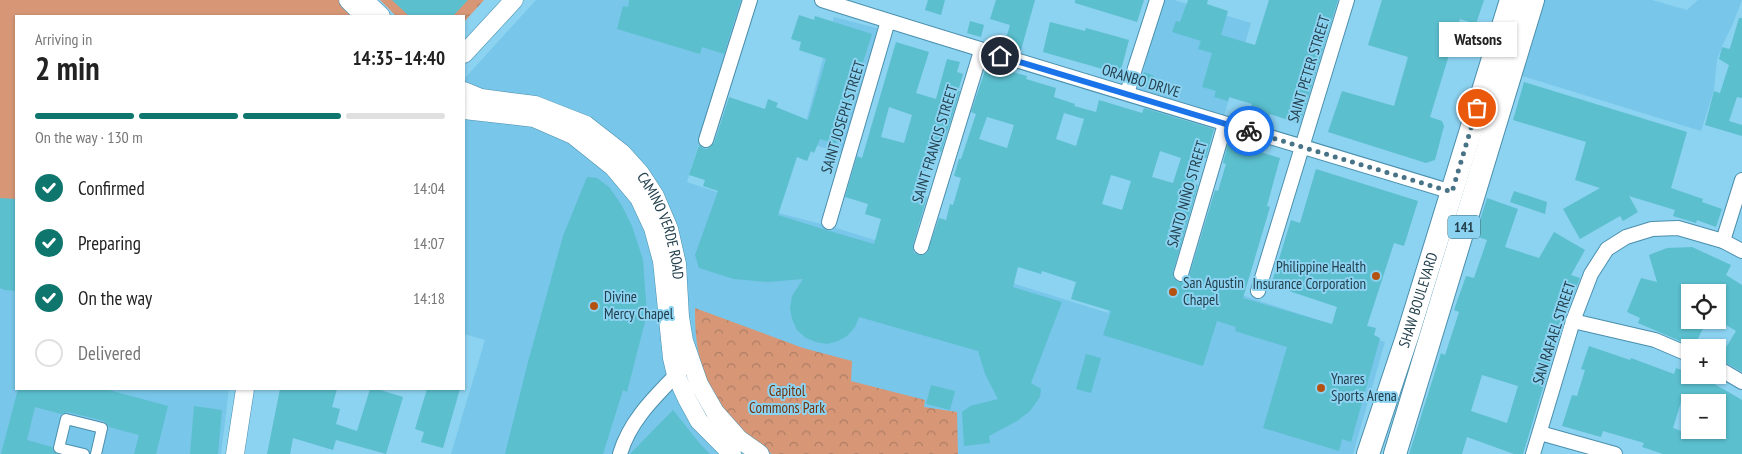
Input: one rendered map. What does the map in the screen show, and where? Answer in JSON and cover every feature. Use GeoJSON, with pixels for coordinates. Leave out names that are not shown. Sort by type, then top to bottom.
{"type":"FeatureCollection","features":[{"type":"Feature","properties":{"kind":"main road","name":"SHAW BOULEVARD"},"geometry":{"type":"LineString","coordinates":[[1368,454],[1408,334],[1511,0]]}},
{"type":"Feature","properties":{"kind":"main road","name":"SHAW BOULEVARD"},"geometry":{"type":"LineString","coordinates":[[1395,454],[1533,0]]}},
{"type":"Feature","properties":{"kind":"street"},"geometry":{"type":"LineString","coordinates":[[348,0],[363,15]]}},
{"type":"Feature","properties":{"kind":"street"},"geometry":{"type":"LineString","coordinates":[[364,0],[380,15]]}},
{"type":"Feature","properties":{"kind":"street"},"geometry":{"type":"LineString","coordinates":[[465,53],[514,0]]}},
{"type":"Feature","properties":{"kind":"street"},"geometry":{"type":"LineString","coordinates":[[706,140],[750,0]]}},
{"type":"Feature","properties":{"kind":"street","name":"ORANBO DRIVE"},"geometry":{"type":"LineString","coordinates":[[822,0],[1452,192]]}},
{"type":"Feature","properties":{"kind":"street"},"geometry":{"type":"LineString","coordinates":[[1127,93],[1157,0]]}},
{"type":"Feature","properties":{"kind":"street","name":"SAINT PETER STREET"},"geometry":{"type":"LineString","coordinates":[[1258,291],[1348,0]]}},
{"type":"Feature","properties":{"kind":"street","name":"SAINT JOSEPH STREET"},"geometry":{"type":"LineString","coordinates":[[829,222],[888,21]]}},
{"type":"Feature","properties":{"kind":"street","name":"SAINT FRANCIS STREET"},"geometry":{"type":"LineString","coordinates":[[921,247],[981,50]]}},
{"type":"Feature","properties":{"kind":"street","name":"CAMINO VERDE ROAD"},"geometry":{"type":"LineString","coordinates":[[465,91],[482,98],[535,105],[586,124],[622,153],[640,173],[656,196],[669,229],[677,264],[680,317],[684,341],[699,384],[714,412],[739,439],[760,454]]}},
{"type":"Feature","properties":{"kind":"street","name":"CAMINO VERDE ROAD"},"geometry":{"type":"LineString","coordinates":[[467,112],[534,118],[573,135],[613,167],[639,198],[653,228],[662,261],[668,332],[676,375],[699,421],[732,454]]}},
{"type":"Feature","properties":{"kind":"street","name":"SANTO NIÑO STREET"},"geometry":{"type":"LineString","coordinates":[[1181,274],[1225,124]]}},
{"type":"Feature","properties":{"kind":"street"},"geometry":{"type":"LineString","coordinates":[[1723,241],[1742,180]]}},
{"type":"Feature","properties":{"kind":"street","name":"SAN RAFAEL STREET"},"geometry":{"type":"LineString","coordinates":[[1533,454],[1572,320],[1591,274],[1607,249],[1626,237],[1652,229],[1678,228],[1723,241],[1742,251]]}},
{"type":"Feature","properties":{"kind":"street"},"geometry":{"type":"LineString","coordinates":[[1572,320],[1655,340],[1681,351]]}},
{"type":"Feature","properties":{"kind":"street"},"geometry":{"type":"LineString","coordinates":[[620,454],[638,418],[647,406],[690,361]]}},
{"type":"Feature","properties":{"kind":"street"},"geometry":{"type":"LineString","coordinates":[[1726,373],[1742,382]]}},
{"type":"Feature","properties":{"kind":"street"},"geometry":{"type":"LineString","coordinates":[[235,454],[245,390]]}},
{"type":"Feature","properties":{"kind":"street"},"geometry":{"type":"LineString","coordinates":[[84,454],[59,448],[66,419],[102,428],[96,454]]}},
{"type":"Feature","properties":{"kind":"street"},"geometry":{"type":"LineString","coordinates":[[1540,433],[1615,454]]}},
{"type":"Feature","properties":{"kind":"shaded area"},"geometry":{"type":"Polygon","coordinates":[[[536,0],[743,0],[687,182],[782,214],[833,227],[1108,313],[1109,308],[1169,325],[1184,276],[1385,342],[1353,454],[451,454],[485,340],[465,334],[465,78],[536,0]]]}},
{"type":"Feature","properties":{"kind":"shaded area"},"geometry":{"type":"Polygon","coordinates":[[[1162,0],[1174,0],[1251,23],[1224,116],[1138,91],[1162,0]]]}},
{"type":"Feature","properties":{"kind":"shaded area"},"geometry":{"type":"Polygon","coordinates":[[[1545,0],[1652,0],[1687,10],[1698,0],[1742,0],[1717,60],[1714,90],[1701,131],[1522,76],[1545,0]]]}},
{"type":"Feature","properties":{"kind":"shaded area"},"geometry":{"type":"Polygon","coordinates":[[[834,17],[880,29],[842,153],[801,141],[834,17]]]}},
{"type":"Feature","properties":{"kind":"shaded area"},"geometry":{"type":"Polygon","coordinates":[[[0,248],[15,249],[15,390],[229,390],[221,454],[0,454],[0,248]]]}},
{"type":"Feature","properties":{"kind":"green space"},"geometry":{"type":"Polygon","coordinates":[[[0,0],[344,0],[357,15],[15,15],[15,249],[0,248],[0,0]]]}},
{"type":"Feature","properties":{"kind":"green space"},"geometry":{"type":"Polygon","coordinates":[[[380,0],[484,0],[465,21],[465,15],[395,15],[380,0]]]}},
{"type":"Feature","properties":{"kind":"green space","name":"Capitol Commons Park"},"geometry":{"type":"Polygon","coordinates":[[[695,308],[803,348],[852,361],[851,381],[925,400],[924,407],[957,412],[958,454],[772,454],[736,425],[712,392],[704,374],[699,354],[695,308]]]}},
{"type":"Feature","properties":{"kind":"building"},"geometry":{"type":"Polygon","coordinates":[[[392,0],[468,0],[454,15],[408,15],[392,0]]]}},
{"type":"Feature","properties":{"kind":"building"},"geometry":{"type":"Polygon","coordinates":[[[629,0],[741,0],[724,54],[702,47],[700,54],[617,29],[623,6],[628,7],[629,0]]]}},
{"type":"Feature","properties":{"kind":"building"},"geometry":{"type":"Polygon","coordinates":[[[928,0],[945,0],[941,15],[925,10],[928,0]]]}},
{"type":"Feature","properties":{"kind":"building"},"geometry":{"type":"Polygon","coordinates":[[[996,0],[1035,0],[1021,50],[1004,45],[1010,25],[990,19],[996,0]]]}},
{"type":"Feature","properties":{"kind":"building"},"geometry":{"type":"Polygon","coordinates":[[[1075,0],[1144,0],[1137,22],[1075,3],[1075,0]]]}},
{"type":"Feature","properties":{"kind":"building"},"geometry":{"type":"Polygon","coordinates":[[[1188,0],[1208,0],[1207,4],[1228,11],[1221,35],[1255,45],[1269,0],[1338,0],[1300,124],[1270,114],[1267,127],[1253,123],[1255,116],[1248,114],[1252,104],[1229,97],[1228,101],[1214,97],[1216,91],[1202,87],[1212,53],[1198,49],[1201,41],[1172,32],[1176,21],[1180,22],[1188,0]]]}},
{"type":"Feature","properties":{"kind":"building"},"geometry":{"type":"Polygon","coordinates":[[[1382,0],[1484,0],[1476,24],[1460,19],[1430,117],[1442,121],[1444,126],[1435,160],[1426,163],[1328,132],[1342,91],[1394,106],[1408,57],[1368,45],[1382,0]]]}},
{"type":"Feature","properties":{"kind":"building"},"geometry":{"type":"Polygon","coordinates":[[[799,15],[814,20],[815,16],[872,34],[850,101],[847,100],[836,144],[820,139],[814,153],[811,151],[807,161],[797,157],[778,215],[874,244],[881,219],[865,214],[868,204],[845,197],[857,156],[862,158],[896,42],[929,52],[916,93],[936,99],[947,59],[960,62],[957,72],[963,74],[958,91],[960,91],[941,152],[931,149],[918,195],[927,197],[913,245],[914,253],[919,255],[927,253],[939,218],[946,220],[950,204],[953,205],[961,178],[954,176],[976,114],[971,112],[987,65],[1027,76],[1026,79],[1056,88],[1054,97],[1075,104],[1074,106],[1096,112],[1099,100],[1142,113],[1144,108],[1214,129],[1206,158],[1202,157],[1193,184],[1198,185],[1173,272],[1173,277],[1178,282],[1184,282],[1189,276],[1215,190],[1218,191],[1226,164],[1223,163],[1228,143],[1245,148],[1248,139],[1262,144],[1260,152],[1280,158],[1267,206],[1270,207],[1243,298],[1332,324],[1337,307],[1271,285],[1291,220],[1300,223],[1316,169],[1418,201],[1404,246],[1394,243],[1367,326],[1376,328],[1374,335],[1380,338],[1351,442],[1342,439],[1339,451],[1263,428],[1287,347],[1235,331],[1236,327],[1217,321],[1203,366],[1103,335],[1111,311],[1071,299],[1076,282],[1042,271],[1041,274],[1018,267],[1013,287],[1062,302],[1031,383],[1041,389],[1040,397],[1030,411],[1017,421],[989,436],[990,443],[964,446],[962,412],[970,406],[998,399],[985,374],[978,351],[859,317],[855,327],[847,336],[827,344],[816,342],[806,338],[797,330],[792,319],[790,308],[792,296],[803,279],[768,282],[734,279],[699,268],[695,255],[718,191],[703,186],[705,180],[689,175],[699,145],[707,149],[714,143],[729,97],[765,109],[768,99],[778,103],[776,107],[808,120],[826,59],[799,50],[801,42],[791,39],[799,15]],[[889,107],[881,137],[904,143],[912,115],[889,107]],[[1064,113],[1056,139],[1076,146],[1084,119],[1064,113]],[[987,117],[979,139],[1007,148],[1014,125],[987,117]],[[1160,151],[1152,177],[1173,183],[1181,158],[1160,151]],[[1111,175],[1102,204],[1122,210],[1131,181],[1111,175]]]}},
{"type":"Feature","properties":{"kind":"building"},"geometry":{"type":"Polygon","coordinates":[[[1739,18],[1742,18],[1742,98],[1737,97],[1729,121],[1742,125],[1742,136],[1705,125],[1714,91],[1720,93],[1729,65],[1719,59],[1722,47],[1730,48],[1739,18]]]}},
{"type":"Feature","properties":{"kind":"building"},"geometry":{"type":"Polygon","coordinates":[[[970,21],[984,25],[981,37],[967,33],[970,21]]]}},
{"type":"Feature","properties":{"kind":"building"},"geometry":{"type":"Polygon","coordinates":[[[1050,22],[1085,31],[1086,28],[1129,40],[1120,74],[1043,52],[1050,22]]]}},
{"type":"Feature","properties":{"kind":"building"},"geometry":{"type":"Polygon","coordinates":[[[1144,72],[1154,76],[1151,88],[1140,85],[1144,72]]]}},
{"type":"Feature","properties":{"kind":"building"},"geometry":{"type":"Polygon","coordinates":[[[1524,82],[1687,132],[1671,188],[1703,199],[1702,202],[1722,209],[1716,227],[1697,220],[1696,223],[1673,216],[1675,210],[1629,196],[1638,212],[1623,221],[1620,216],[1580,239],[1563,209],[1600,188],[1575,180],[1586,142],[1513,120],[1524,82]]]}},
{"type":"Feature","properties":{"kind":"building"},"geometry":{"type":"Polygon","coordinates":[[[587,177],[597,178],[609,187],[621,204],[632,226],[643,260],[647,314],[627,392],[623,390],[603,454],[505,454],[563,236],[587,177]]]}},
{"type":"Feature","properties":{"kind":"building"},"geometry":{"type":"Polygon","coordinates":[[[1514,191],[1547,202],[1545,214],[1510,202],[1514,191]]]}},
{"type":"Feature","properties":{"kind":"building"},"geometry":{"type":"Polygon","coordinates":[[[0,198],[15,199],[15,291],[0,288],[0,198]]]}},
{"type":"Feature","properties":{"kind":"building"},"geometry":{"type":"Polygon","coordinates":[[[1487,198],[1518,209],[1505,247],[1539,258],[1554,232],[1585,250],[1571,275],[1580,278],[1573,296],[1571,295],[1523,454],[1514,454],[1467,437],[1462,454],[1409,454],[1441,353],[1445,355],[1459,312],[1454,310],[1466,276],[1474,278],[1487,240],[1475,236],[1487,198]],[[1482,375],[1471,411],[1507,423],[1518,386],[1482,375]]]}},
{"type":"Feature","properties":{"kind":"building"},"geometry":{"type":"Polygon","coordinates":[[[1692,247],[1731,265],[1726,275],[1742,285],[1742,372],[1726,363],[1726,347],[1736,331],[1726,325],[1726,284],[1681,284],[1681,329],[1703,329],[1698,339],[1681,339],[1681,341],[1638,323],[1640,318],[1627,312],[1641,278],[1657,282],[1649,255],[1667,248],[1692,247]]]}},
{"type":"Feature","properties":{"kind":"building"},"geometry":{"type":"Polygon","coordinates":[[[1589,346],[1630,360],[1631,358],[1674,374],[1676,368],[1681,370],[1681,384],[1714,384],[1742,400],[1742,454],[1663,454],[1642,447],[1644,443],[1603,431],[1601,437],[1562,426],[1572,395],[1577,396],[1585,370],[1581,369],[1589,346]]]}},
{"type":"Feature","properties":{"kind":"building"},"geometry":{"type":"Polygon","coordinates":[[[1086,354],[1101,358],[1091,393],[1076,389],[1086,354]]]}},
{"type":"Feature","properties":{"kind":"building"},"geometry":{"type":"Polygon","coordinates":[[[931,385],[955,391],[950,410],[926,404],[931,385]]]}},
{"type":"Feature","properties":{"kind":"building"},"geometry":{"type":"Polygon","coordinates":[[[18,390],[109,390],[168,406],[156,454],[134,454],[139,435],[109,427],[104,421],[68,412],[61,414],[35,407],[27,440],[52,447],[56,454],[1,454],[18,390]]]}},
{"type":"Feature","properties":{"kind":"building"},"geometry":{"type":"Polygon","coordinates":[[[280,390],[337,390],[332,407],[340,409],[336,424],[357,431],[370,390],[380,390],[403,397],[386,454],[336,440],[333,450],[293,438],[290,454],[267,454],[280,390]]]}},
{"type":"Feature","properties":{"kind":"building"},"geometry":{"type":"Polygon","coordinates":[[[427,390],[460,390],[443,448],[421,442],[424,432],[415,429],[427,390]]]}},
{"type":"Feature","properties":{"kind":"building"},"geometry":{"type":"Polygon","coordinates":[[[194,406],[222,410],[218,454],[190,454],[194,406]]]}},
{"type":"Feature","properties":{"kind":"building"},"geometry":{"type":"Polygon","coordinates":[[[673,410],[710,454],[630,454],[673,410]]]}},
{"type":"Feature","properties":{"kind":"way so far"},"geometry":{"type":"LineString","coordinates":[[1249,131],[1452,192],[1477,108]]}},
{"type":"Feature","properties":{"kind":"place","name":"Watsons"},"geometry":{"type":"Point","coordinates":[1477,108]}},
{"type":"Feature","properties":{"kind":"place","name":"Philippine Health Insurance Corporation"},"geometry":{"type":"Point","coordinates":[1376,276]}},
{"type":"Feature","properties":{"kind":"place","name":"San Agustin Chapel"},"geometry":{"type":"Point","coordinates":[1173,292]}},
{"type":"Feature","properties":{"kind":"place","name":"Divine Mercy Chapel"},"geometry":{"type":"Point","coordinates":[594,306]}},
{"type":"Feature","properties":{"kind":"place","name":"Ynares Sports Arena"},"geometry":{"type":"Point","coordinates":[1321,388]}},
{"type":"Feature","properties":{"kind":"route"},"geometry":{"type":"LineString","coordinates":[[1000,56],[1249,131]]}}]}
